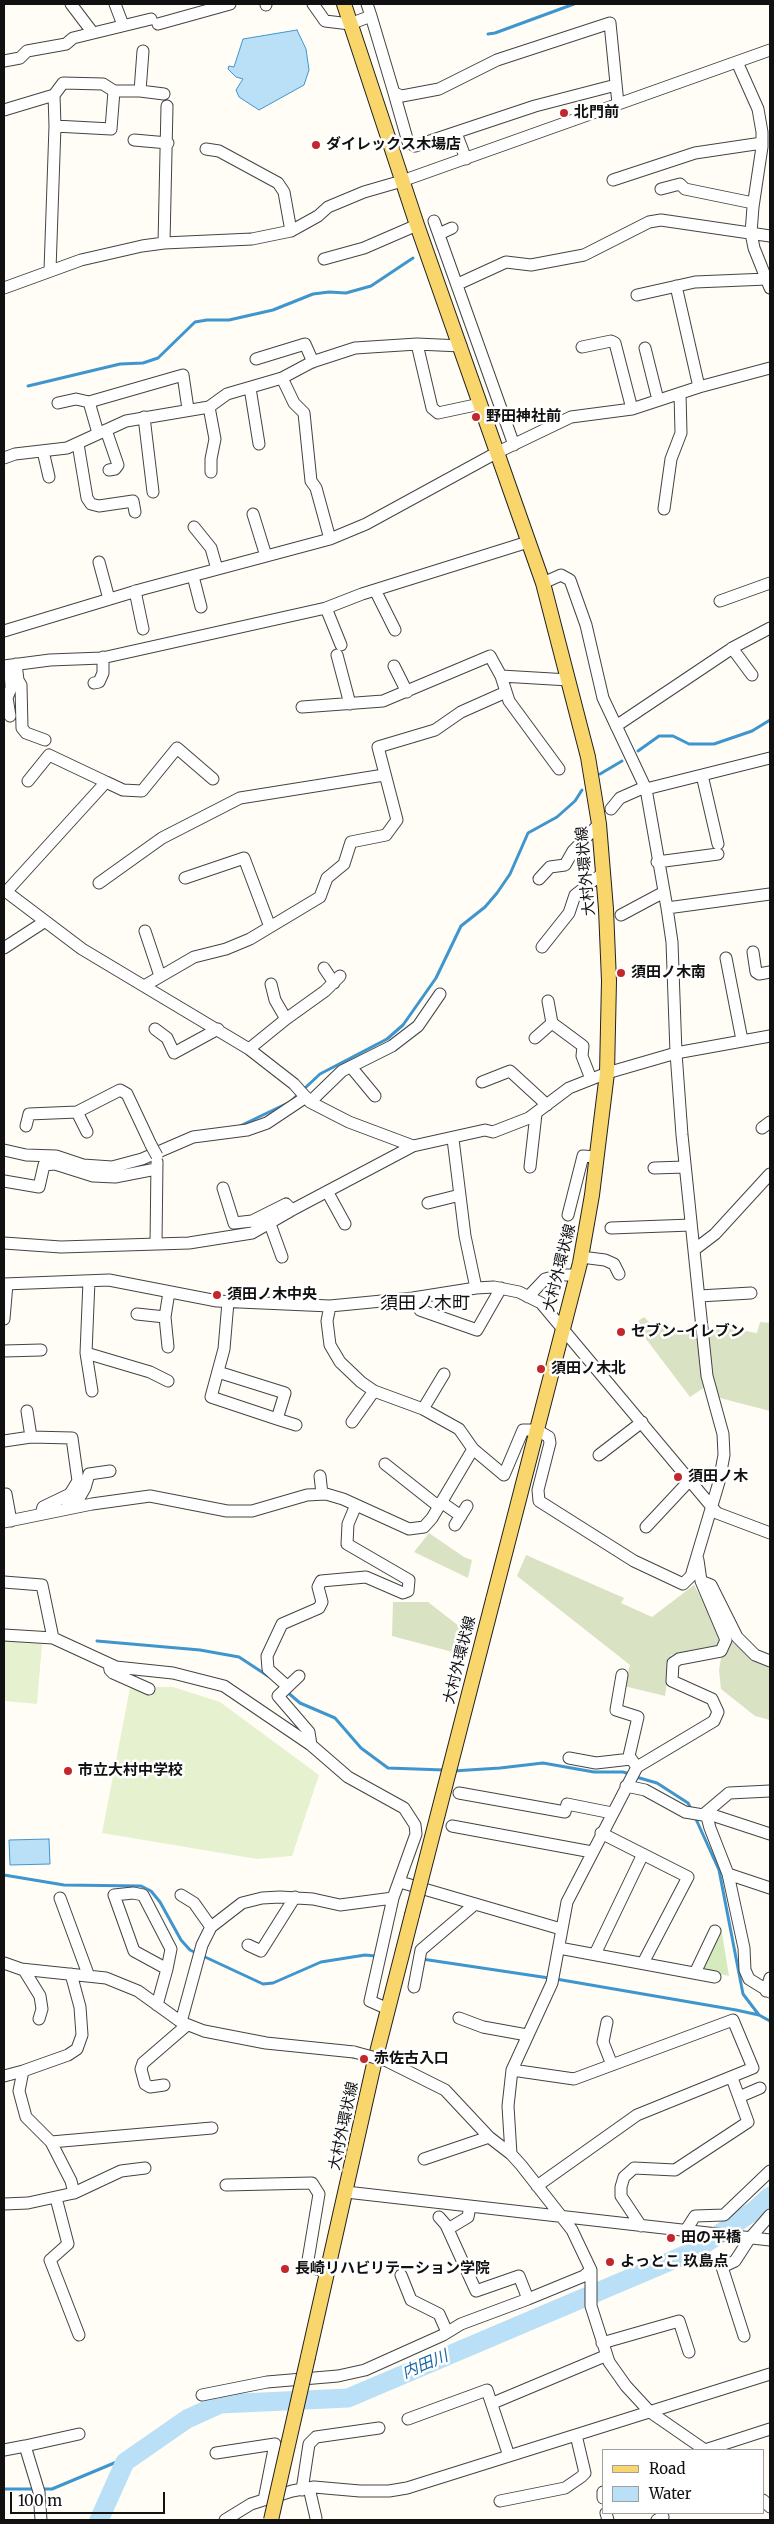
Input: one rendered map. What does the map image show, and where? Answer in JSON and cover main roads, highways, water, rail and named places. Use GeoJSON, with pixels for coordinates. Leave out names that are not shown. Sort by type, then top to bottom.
{"type":"FeatureCollection","features":[{"type":"Feature","properties":{"kind":"main road","name":"大村外環状線"},"geometry":{"type":"LineString","coordinates":[[271,2520],[388,2009],[581,1257],[597,1157],[607,1073],[609,981],[603,873],[599,824],[588,757],[543,583],[417,225],[344,4]]}},
{"type":"Feature","properties":{"kind":"water"},"geometry":{"type":"Polygon","coordinates":[[[297,30],[306,49],[309,70],[304,85],[259,110],[239,97],[236,90],[243,79],[236,77],[228,69],[229,66],[234,67],[243,39],[297,30]]]}},
{"type":"Feature","properties":{"kind":"water"},"geometry":{"type":"Polygon","coordinates":[[[49,1839],[50,1864],[10,1865],[9,1840],[49,1839]]]}},
{"type":"Feature","properties":{"kind":"waterway"},"geometry":{"type":"LineString","coordinates":[[488,34],[574,4]]}},
{"type":"Feature","properties":{"kind":"waterway"},"geometry":{"type":"LineString","coordinates":[[28,386],[120,364],[143,363],[158,358],[195,322],[229,320],[273,310],[313,294],[329,292],[346,293],[371,286],[413,258]]}},
{"type":"Feature","properties":{"kind":"waterway"},"geometry":{"type":"LineString","coordinates":[[638,751],[659,736],[673,736],[689,744],[714,744],[752,731],[770,720]]}},
{"type":"Feature","properties":{"kind":"waterway"},"geometry":{"type":"LineString","coordinates":[[600,774],[622,761]]}},
{"type":"Feature","properties":{"kind":"waterway"},"geometry":{"type":"LineString","coordinates":[[240,1126],[290,1102],[320,1074],[387,1039],[403,1025],[436,978],[461,926],[485,907],[510,874],[528,833],[557,817],[575,801],[582,790]]}},
{"type":"Feature","properties":{"kind":"waterway"},"geometry":{"type":"LineString","coordinates":[[97,1641],[200,1650],[239,1657],[268,1676]]}},
{"type":"Feature","properties":{"kind":"waterway"},"geometry":{"type":"LineString","coordinates":[[286,1691],[300,1703],[335,1718],[361,1748],[388,1768],[444,1770]]}},
{"type":"Feature","properties":{"kind":"waterway"},"geometry":{"type":"LineString","coordinates":[[453,1771],[543,1763],[594,1772],[623,1772],[630,1774]]}},
{"type":"Feature","properties":{"kind":"waterway"},"geometry":{"type":"LineString","coordinates":[[636,1777],[657,1783],[688,1803],[691,1809]]}},
{"type":"Feature","properties":{"kind":"waterway"},"geometry":{"type":"LineString","coordinates":[[695,1817],[719,1870],[743,1994],[759,2015]]}},
{"type":"Feature","properties":{"kind":"waterway"},"geometry":{"type":"LineString","coordinates":[[4,1875],[64,1885],[141,1886],[151,1891],[160,1902],[181,1940],[190,1950],[263,1984],[273,1983],[321,1962],[365,1955],[376,1956]]}},
{"type":"Feature","properties":{"kind":"waterway"},"geometry":{"type":"LineString","coordinates":[[422,1959],[549,1978]]}},
{"type":"Feature","properties":{"kind":"waterway"},"geometry":{"type":"LineString","coordinates":[[556,1979],[736,2010],[759,2015],[770,2021]]}},
{"type":"Feature","properties":{"kind":"waterway","name":"内田川"},"geometry":{"type":"LineString","coordinates":[[99,2520],[125,2462],[187,2419],[220,2404],[348,2398],[694,2251],[755,2210],[770,2196]]}},
{"type":"Feature","properties":{"kind":"waterway"},"geometry":{"type":"LineString","coordinates":[[42,2489],[52,2489],[119,2461],[130,2459]]}},
{"type":"Feature","properties":{"kind":"waterway"},"geometry":{"type":"LineString","coordinates":[[4,2489],[36,2489]]}},
{"type":"Feature","properties":{"kind":"place","name":"北門前"},"geometry":{"type":"Point","coordinates":[564,113]}},
{"type":"Feature","properties":{"kind":"place","name":"ダイレックス木場店"},"geometry":{"type":"Point","coordinates":[316,145]}},
{"type":"Feature","properties":{"kind":"place","name":"野田神社前"},"geometry":{"type":"Point","coordinates":[476,417]}},
{"type":"Feature","properties":{"kind":"place","name":"須田ノ木南"},"geometry":{"type":"Point","coordinates":[621,973]}},
{"type":"Feature","properties":{"kind":"place","name":"須田ノ木中央"},"geometry":{"type":"Point","coordinates":[217,1295]}},
{"type":"Feature","properties":{"kind":"place","name":"セブン-イレブン"},"geometry":{"type":"Point","coordinates":[621,1332]}},
{"type":"Feature","properties":{"kind":"place","name":"須田ノ木北"},"geometry":{"type":"Point","coordinates":[541,1369]}},
{"type":"Feature","properties":{"kind":"place","name":"須田ノ木"},"geometry":{"type":"Point","coordinates":[678,1477]}},
{"type":"Feature","properties":{"kind":"place","name":"市立大村中学校"},"geometry":{"type":"Point","coordinates":[68,1771]}},
{"type":"Feature","properties":{"kind":"place","name":"赤佐古入口"},"geometry":{"type":"Point","coordinates":[364,2059]}},
{"type":"Feature","properties":{"kind":"place","name":"田の平橋"},"geometry":{"type":"Point","coordinates":[671,2238]}},
{"type":"Feature","properties":{"kind":"place","name":"よっとこ 玖島点"},"geometry":{"type":"Point","coordinates":[610,2262]}},
{"type":"Feature","properties":{"kind":"place","name":"長崎リハビリテーション学院"},"geometry":{"type":"Point","coordinates":[285,2269]}},
{"type":"Feature","properties":{"kind":"district","name":"須田ノ木町"},"geometry":{"type":"Point","coordinates":[425,1304]}}]}
